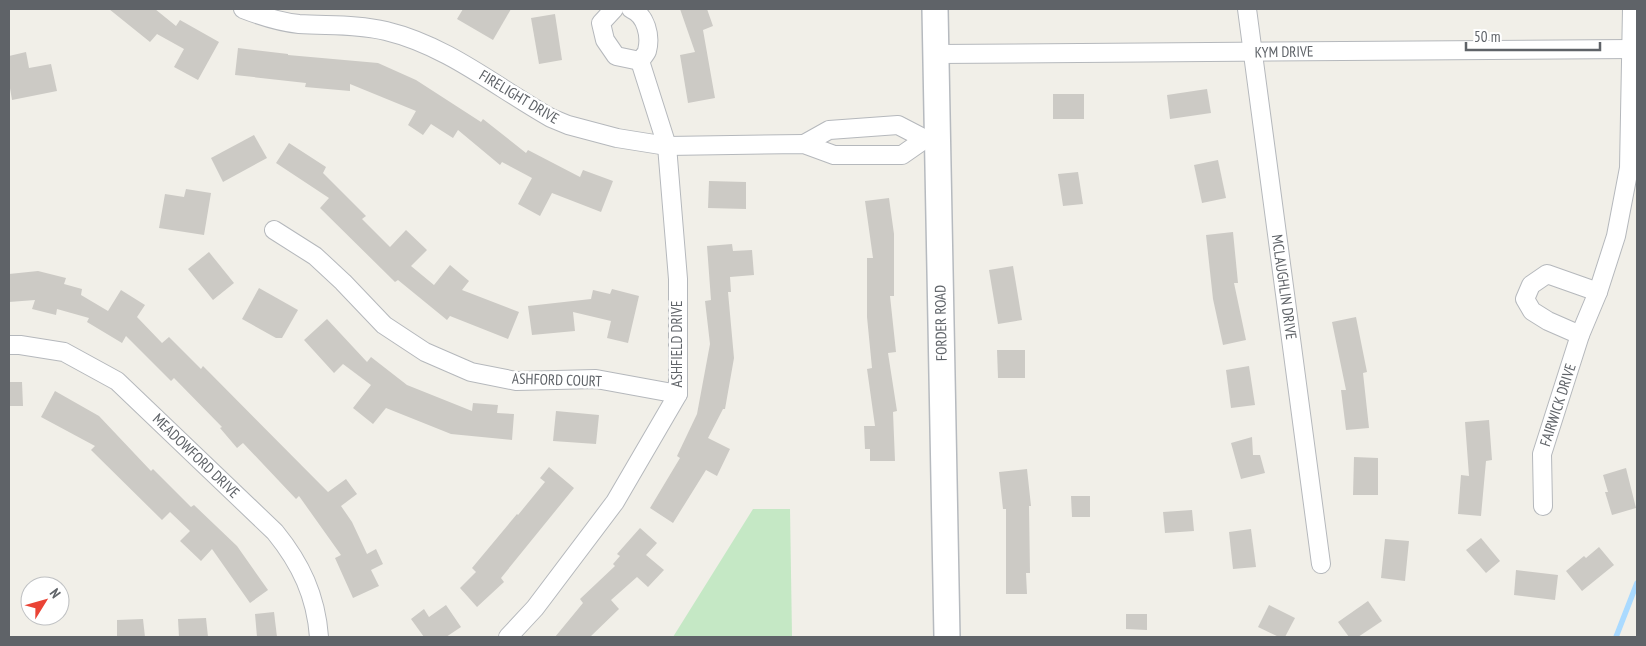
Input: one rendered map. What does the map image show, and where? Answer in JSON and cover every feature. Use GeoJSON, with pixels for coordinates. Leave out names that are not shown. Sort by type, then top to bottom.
{"type":"FeatureCollection","features":[{"type":"Feature","properties":{"kind":"main road","name":"FORDER ROAD"},"geometry":{"type":"LineString","coordinates":[[935,9],[936,54],[931,139],[947,637]]}},
{"type":"Feature","properties":{"kind":"street","name":"FIRELIGHT DRIVE"},"geometry":{"type":"LineString","coordinates":[[243,9],[277,21],[298,24],[361,25],[428,44],[455,58],[550,118],[568,125],[617,138],[667,146],[804,144],[834,155],[902,155],[931,139]]}},
{"type":"Feature","properties":{"kind":"street"},"geometry":{"type":"LineString","coordinates":[[614,9],[600,23],[605,40],[616,56],[640,61],[647,51],[647,27],[635,10],[631,9]]}},
{"type":"Feature","properties":{"kind":"street","name":"MCLAUGHLIN DRIVE"},"geometry":{"type":"LineString","coordinates":[[1247,9],[1321,564]]}},
{"type":"Feature","properties":{"kind":"street","name":"FAIRWICK DRIVE"},"geometry":{"type":"LineString","coordinates":[[1543,506],[1542,454],[1580,335],[1598,292],[1616,236],[1630,168],[1632,9]]}},
{"type":"Feature","properties":{"kind":"street","name":"KYM DRIVE"},"geometry":{"type":"LineString","coordinates":[[936,54],[1632,49]]}},
{"type":"Feature","properties":{"kind":"street","name":"ASHFIELD DRIVE"},"geometry":{"type":"LineString","coordinates":[[508,637],[535,608],[615,502],[678,394],[678,279],[667,146],[640,61]]}},
{"type":"Feature","properties":{"kind":"street","name":"FIRELIGHT DRIVE"},"geometry":{"type":"LineString","coordinates":[[804,144],[829,130],[898,125],[931,139]]}},
{"type":"Feature","properties":{"kind":"street","name":"ASHFORD COURT"},"geometry":{"type":"LineString","coordinates":[[274,230],[314,256],[343,282],[384,326],[425,352],[471,372],[516,381],[596,379],[678,394]]}},
{"type":"Feature","properties":{"kind":"street"},"geometry":{"type":"LineString","coordinates":[[1580,335],[1548,321],[1532,311],[1526,299],[1532,285],[1547,274],[1598,292]]}},
{"type":"Feature","properties":{"kind":"street","name":"MEADOWFORD DRIVE"},"geometry":{"type":"LineString","coordinates":[[9,345],[64,352],[117,381],[275,532],[290,551],[310,589],[318,621],[319,637]]}},
{"type":"Feature","properties":{"kind":"green space"},"geometry":{"type":"Polygon","coordinates":[[[753,509],[790,509],[792,637],[673,637],[753,509]]]}},
{"type":"Feature","properties":{"kind":"building"},"geometry":{"type":"Polygon","coordinates":[[[109,9],[155,9],[176,26],[180,20],[219,42],[198,80],[174,67],[184,49],[157,34],[150,42],[109,9]]]}},
{"type":"Feature","properties":{"kind":"building"},"geometry":{"type":"Polygon","coordinates":[[[463,9],[511,9],[493,40],[457,19],[463,9]]]}},
{"type":"Feature","properties":{"kind":"building"},"geometry":{"type":"Polygon","coordinates":[[[680,9],[707,9],[713,26],[703,30],[715,98],[688,103],[680,55],[695,52],[680,9]]]}},
{"type":"Feature","properties":{"kind":"building"},"geometry":{"type":"Polygon","coordinates":[[[555,14],[562,60],[539,64],[531,18],[555,14]]]}},
{"type":"Feature","properties":{"kind":"building"},"geometry":{"type":"Polygon","coordinates":[[[238,48],[288,55],[378,63],[416,80],[481,122],[483,119],[526,153],[528,150],[580,177],[583,170],[613,181],[601,212],[552,193],[540,216],[518,204],[532,178],[502,162],[500,165],[458,130],[453,138],[431,124],[423,135],[408,125],[416,111],[350,84],[350,91],[305,87],[306,83],[235,75],[238,48]]]}},
{"type":"Feature","properties":{"kind":"building"},"geometry":{"type":"Polygon","coordinates":[[[26,52],[29,68],[51,64],[57,91],[12,100],[9,82],[9,56],[26,52]]]}},
{"type":"Feature","properties":{"kind":"building"},"geometry":{"type":"Polygon","coordinates":[[[1207,89],[1211,113],[1170,119],[1167,95],[1207,89]]]}},
{"type":"Feature","properties":{"kind":"building"},"geometry":{"type":"Polygon","coordinates":[[[1053,94],[1084,94],[1084,119],[1053,119],[1053,94]]]}},
{"type":"Feature","properties":{"kind":"building"},"geometry":{"type":"Polygon","coordinates":[[[254,135],[267,158],[223,182],[211,158],[254,135]]]}},
{"type":"Feature","properties":{"kind":"building"},"geometry":{"type":"Polygon","coordinates":[[[289,143],[326,167],[323,173],[366,216],[362,219],[390,247],[406,230],[427,250],[411,266],[434,285],[450,265],[469,281],[462,290],[519,312],[508,339],[450,316],[447,320],[398,280],[395,282],[320,208],[329,198],[276,163],[289,143]]]}},
{"type":"Feature","properties":{"kind":"building"},"geometry":{"type":"Polygon","coordinates":[[[1218,160],[1226,198],[1202,203],[1194,165],[1218,160]]]}},
{"type":"Feature","properties":{"kind":"building"},"geometry":{"type":"Polygon","coordinates":[[[1078,172],[1083,204],[1063,206],[1058,174],[1078,172]]]}},
{"type":"Feature","properties":{"kind":"building"},"geometry":{"type":"Polygon","coordinates":[[[709,181],[746,182],[746,209],[708,208],[709,181]]]}},
{"type":"Feature","properties":{"kind":"building"},"geometry":{"type":"Polygon","coordinates":[[[186,189],[211,193],[204,235],[159,228],[165,194],[184,197],[186,189]]]}},
{"type":"Feature","properties":{"kind":"building"},"geometry":{"type":"Polygon","coordinates":[[[889,198],[894,234],[894,296],[890,296],[896,352],[888,353],[897,411],[893,412],[895,461],[870,461],[870,449],[865,449],[864,426],[875,426],[867,369],[872,368],[867,317],[867,258],[873,258],[865,201],[889,198]]]}},
{"type":"Feature","properties":{"kind":"building"},"geometry":{"type":"Polygon","coordinates":[[[1233,232],[1238,283],[1234,283],[1246,340],[1223,345],[1213,299],[1206,235],[1233,232]]]}},
{"type":"Feature","properties":{"kind":"building"},"geometry":{"type":"Polygon","coordinates":[[[732,244],[733,251],[752,250],[754,275],[730,277],[731,292],[728,292],[734,358],[725,409],[723,409],[708,438],[730,449],[717,476],[706,470],[673,523],[650,508],[680,458],[677,456],[697,414],[710,344],[705,301],[711,300],[707,246],[732,244]]]}},
{"type":"Feature","properties":{"kind":"building"},"geometry":{"type":"Polygon","coordinates":[[[209,252],[234,283],[213,300],[188,269],[209,252]]]}},
{"type":"Feature","properties":{"kind":"building"},"geometry":{"type":"Polygon","coordinates":[[[1013,266],[1022,320],[998,324],[989,270],[1013,266]]]}},
{"type":"Feature","properties":{"kind":"building"},"geometry":{"type":"Polygon","coordinates":[[[38,271],[66,278],[64,284],[82,289],[81,295],[108,311],[121,290],[145,305],[137,317],[162,343],[169,337],[201,369],[203,366],[328,492],[346,479],[357,494],[341,506],[352,522],[367,554],[376,549],[383,564],[371,570],[379,586],[353,598],[335,558],[341,555],[299,496],[296,499],[243,443],[237,448],[220,428],[222,427],[174,378],[171,381],[126,336],[122,343],[87,322],[89,318],[57,309],[56,315],[32,309],[35,300],[9,302],[9,274],[38,271]]]}},
{"type":"Feature","properties":{"kind":"building"},"geometry":{"type":"Polygon","coordinates":[[[259,288],[298,310],[282,338],[276,338],[242,319],[259,288]]]}},
{"type":"Feature","properties":{"kind":"building"},"geometry":{"type":"Polygon","coordinates":[[[612,289],[639,296],[628,343],[607,338],[611,321],[573,312],[575,331],[532,335],[528,306],[591,299],[593,290],[610,294],[612,289]]]}},
{"type":"Feature","properties":{"kind":"building"},"geometry":{"type":"Polygon","coordinates":[[[1356,317],[1367,372],[1363,373],[1369,428],[1346,430],[1341,390],[1346,390],[1332,322],[1356,317]]]}},
{"type":"Feature","properties":{"kind":"building"},"geometry":{"type":"Polygon","coordinates":[[[327,319],[367,362],[371,357],[407,385],[472,411],[473,403],[498,405],[497,413],[514,414],[512,440],[451,434],[386,408],[373,424],[353,408],[371,385],[343,364],[334,373],[304,340],[327,319]]]}},
{"type":"Feature","properties":{"kind":"building"},"geometry":{"type":"Polygon","coordinates":[[[997,350],[1025,350],[1025,378],[998,378],[997,350]]]}},
{"type":"Feature","properties":{"kind":"building"},"geometry":{"type":"Polygon","coordinates":[[[1249,366],[1255,405],[1231,408],[1226,370],[1249,366]]]}},
{"type":"Feature","properties":{"kind":"building"},"geometry":{"type":"Polygon","coordinates":[[[9,382],[22,382],[23,406],[9,406],[9,382]]]}},
{"type":"Feature","properties":{"kind":"building"},"geometry":{"type":"Polygon","coordinates":[[[55,391],[99,416],[151,471],[153,469],[191,507],[194,505],[237,546],[268,590],[250,603],[212,549],[201,561],[180,541],[190,531],[170,512],[162,520],[91,450],[95,446],[41,417],[55,391]]]}},
{"type":"Feature","properties":{"kind":"building"},"geometry":{"type":"Polygon","coordinates":[[[556,411],[599,415],[596,444],[553,441],[556,411]]]}},
{"type":"Feature","properties":{"kind":"building"},"geometry":{"type":"Polygon","coordinates":[[[1489,420],[1492,460],[1486,461],[1481,516],[1458,514],[1461,475],[1469,476],[1465,422],[1489,420]]]}},
{"type":"Feature","properties":{"kind":"building"},"geometry":{"type":"Polygon","coordinates":[[[1252,437],[1253,455],[1260,455],[1265,473],[1241,479],[1231,443],[1252,437]]]}},
{"type":"Feature","properties":{"kind":"building"},"geometry":{"type":"Polygon","coordinates":[[[1354,457],[1378,458],[1378,495],[1353,495],[1354,457]]]}},
{"type":"Feature","properties":{"kind":"building"},"geometry":{"type":"Polygon","coordinates":[[[549,467],[574,488],[501,578],[504,582],[477,607],[460,588],[476,572],[472,568],[545,482],[540,478],[549,467]]]}},
{"type":"Feature","properties":{"kind":"building"},"geometry":{"type":"Polygon","coordinates":[[[1626,468],[1636,508],[1612,515],[1605,492],[1608,492],[1603,475],[1626,468]]]}},
{"type":"Feature","properties":{"kind":"building"},"geometry":{"type":"Polygon","coordinates":[[[1027,469],[1031,506],[1029,506],[1030,573],[1026,573],[1027,594],[1006,594],[1006,509],[1003,509],[999,472],[1027,469]]]}},
{"type":"Feature","properties":{"kind":"building"},"geometry":{"type":"Polygon","coordinates":[[[1071,496],[1090,496],[1090,517],[1072,517],[1071,496]]]}},
{"type":"Feature","properties":{"kind":"building"},"geometry":{"type":"Polygon","coordinates":[[[1192,510],[1194,531],[1165,533],[1163,512],[1192,510]]]}},
{"type":"Feature","properties":{"kind":"building"},"geometry":{"type":"Polygon","coordinates":[[[640,528],[657,543],[646,555],[664,570],[648,587],[637,577],[611,600],[619,609],[590,637],[555,637],[583,603],[580,599],[615,566],[613,564],[620,556],[617,554],[640,528]]]}},
{"type":"Feature","properties":{"kind":"building"},"geometry":{"type":"Polygon","coordinates":[[[1251,529],[1256,567],[1233,569],[1229,532],[1251,529]]]}},
{"type":"Feature","properties":{"kind":"building"},"geometry":{"type":"Polygon","coordinates":[[[1481,538],[1500,561],[1486,573],[1466,550],[1481,538]]]}},
{"type":"Feature","properties":{"kind":"building"},"geometry":{"type":"Polygon","coordinates":[[[1385,539],[1409,541],[1405,581],[1381,578],[1385,539]]]}},
{"type":"Feature","properties":{"kind":"building"},"geometry":{"type":"Polygon","coordinates":[[[1599,547],[1614,565],[1582,591],[1566,571],[1584,556],[1586,558],[1599,547]]]}},
{"type":"Feature","properties":{"kind":"building"},"geometry":{"type":"Polygon","coordinates":[[[1516,570],[1558,575],[1555,600],[1514,595],[1516,570]]]}},
{"type":"Feature","properties":{"kind":"building"},"geometry":{"type":"Polygon","coordinates":[[[1368,601],[1382,621],[1358,637],[1349,637],[1338,622],[1368,601]]]}},
{"type":"Feature","properties":{"kind":"building"},"geometry":{"type":"Polygon","coordinates":[[[446,605],[461,627],[446,637],[424,637],[411,619],[424,609],[429,617],[446,605]]]}},
{"type":"Feature","properties":{"kind":"building"},"geometry":{"type":"Polygon","coordinates":[[[1269,605],[1295,618],[1285,637],[1279,637],[1258,627],[1269,605]]]}},
{"type":"Feature","properties":{"kind":"building"},"geometry":{"type":"Polygon","coordinates":[[[274,612],[277,637],[257,637],[255,614],[274,612]]]}},
{"type":"Feature","properties":{"kind":"building"},"geometry":{"type":"Polygon","coordinates":[[[1126,614],[1147,614],[1147,630],[1126,629],[1126,614]]]}},
{"type":"Feature","properties":{"kind":"building"},"geometry":{"type":"Polygon","coordinates":[[[206,618],[208,637],[179,637],[178,619],[206,618]]]}},
{"type":"Feature","properties":{"kind":"building"},"geometry":{"type":"Polygon","coordinates":[[[143,619],[145,637],[117,637],[117,620],[143,619]]]}},
{"type":"Feature","properties":{"kind":"waterway"},"geometry":{"type":"LineString","coordinates":[[1616,637],[1637,583]]}}]}
